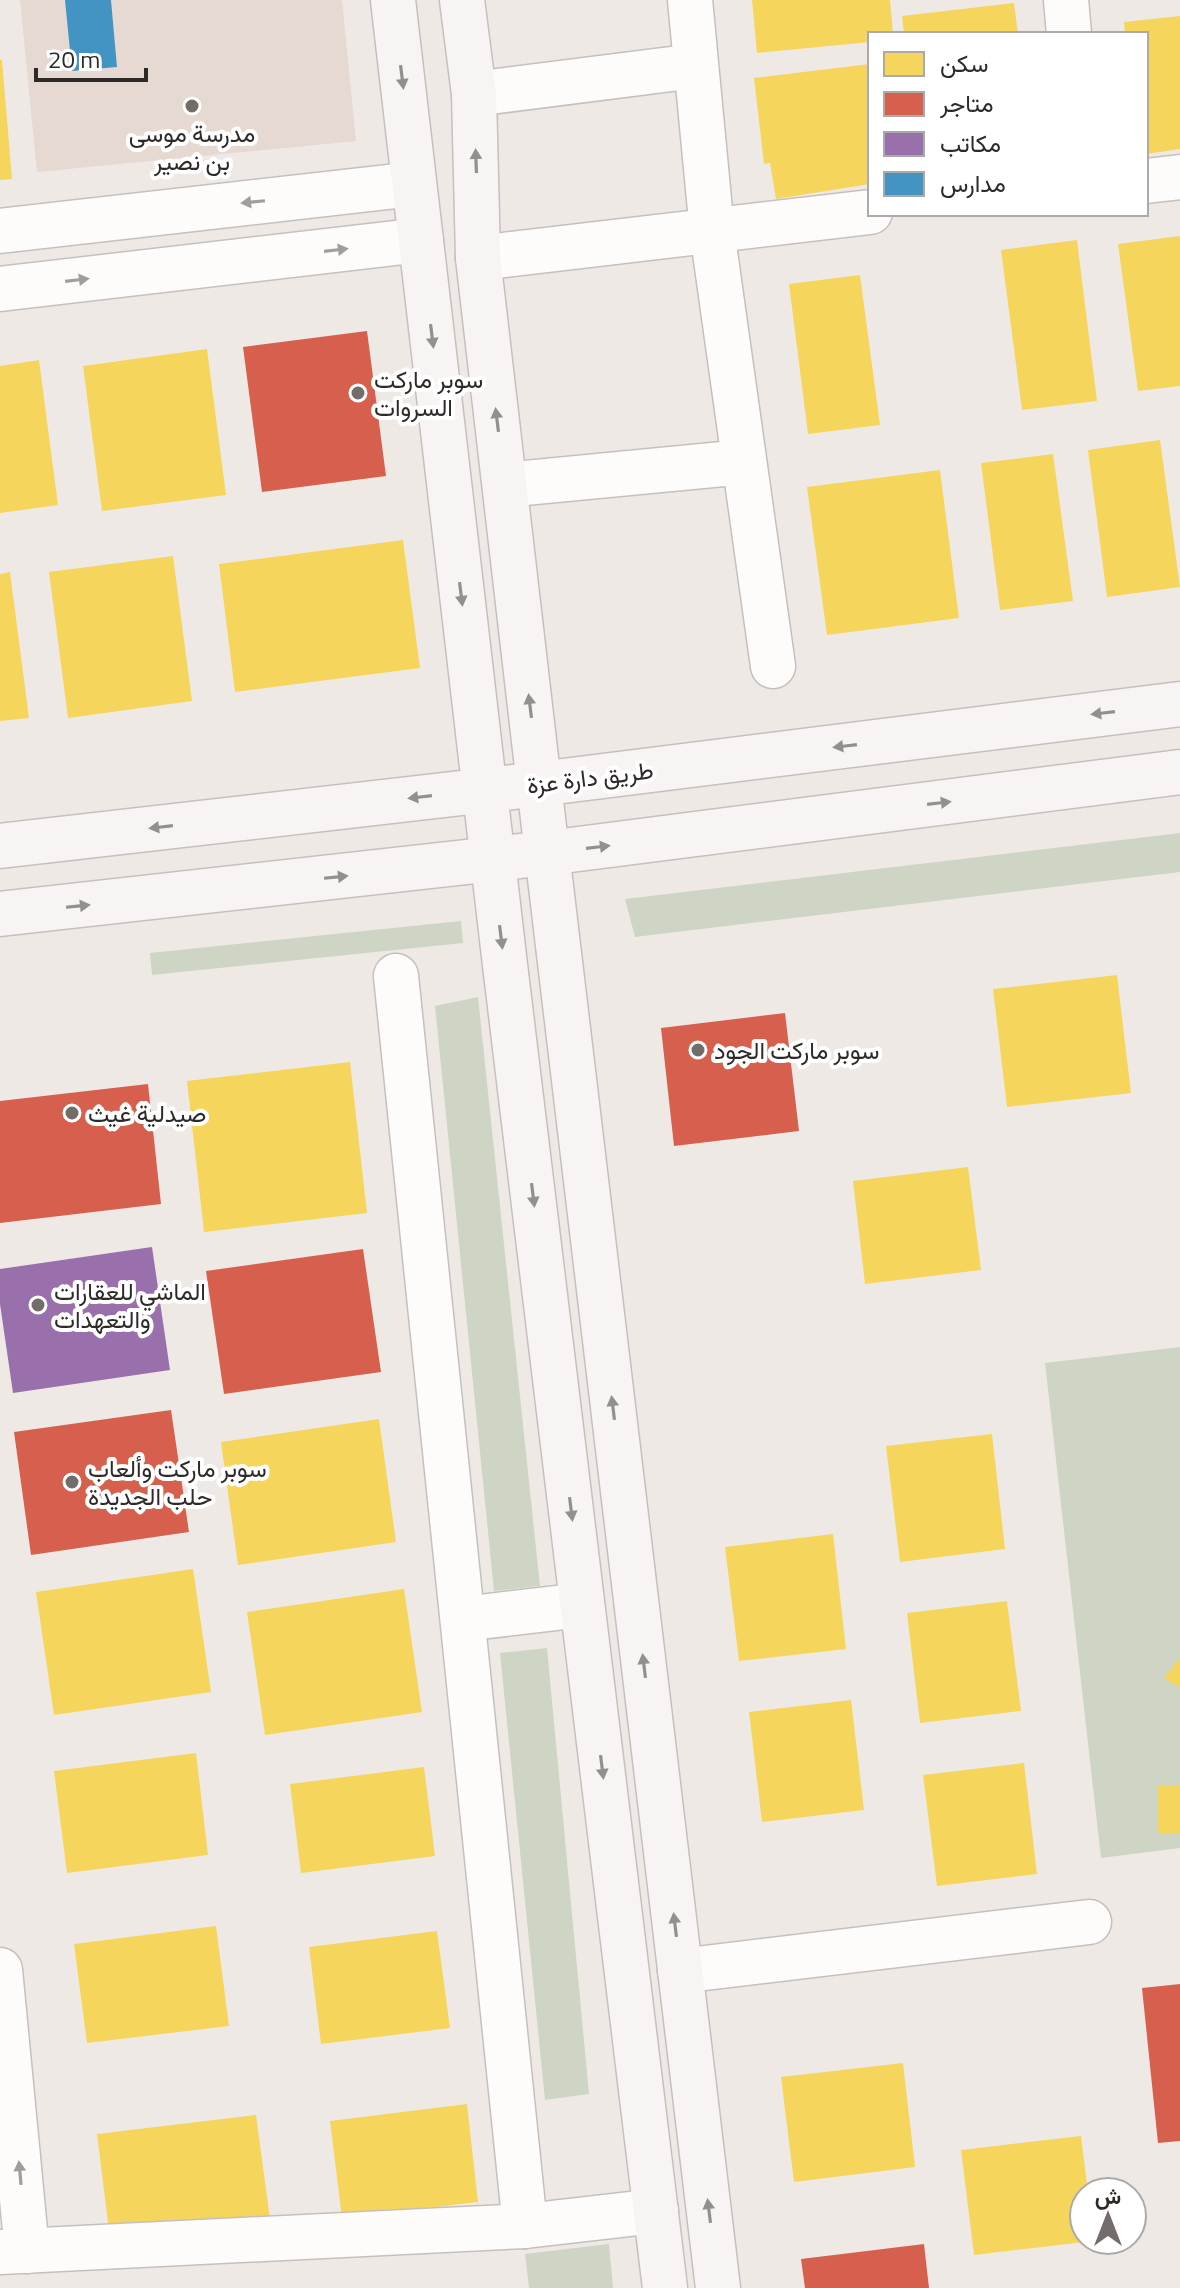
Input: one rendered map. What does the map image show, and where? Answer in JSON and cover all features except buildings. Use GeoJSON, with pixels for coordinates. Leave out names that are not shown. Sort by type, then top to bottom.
{"type":"FeatureCollection","features":[{"type":"Feature","properties":{"kind":"street"},"geometry":{"type":"LineString","coordinates":[[393,0],[492,859],[665,2288]]}},
{"type":"Feature","properties":{"kind":"street"},"geometry":{"type":"LineString","coordinates":[[462,0],[474,94],[478,258],[718,2288]]}},
{"type":"Feature","properties":{"kind":"street"},"geometry":{"type":"LineString","coordinates":[[690,0],[712,231],[773,666]]}},
{"type":"Feature","properties":{"kind":"street"},"geometry":{"type":"LineString","coordinates":[[1066,0],[1069,32]]}},
{"type":"Feature","properties":{"kind":"street"},"geometry":{"type":"LineString","coordinates":[[474,94],[695,66]]}},
{"type":"Feature","properties":{"kind":"street"},"geometry":{"type":"LineString","coordinates":[[1148,181],[1180,177]]}},
{"type":"Feature","properties":{"kind":"street"},"geometry":{"type":"LineString","coordinates":[[0,231],[414,184]]}},
{"type":"Feature","properties":{"kind":"street"},"geometry":{"type":"LineString","coordinates":[[478,258],[868,212]]}},
{"type":"Feature","properties":{"kind":"street"},"geometry":{"type":"LineString","coordinates":[[0,289],[421,240]]}},
{"type":"Feature","properties":{"kind":"street"},"geometry":{"type":"LineString","coordinates":[[505,485],[744,462]]}},
{"type":"Feature","properties":{"kind":"street","name":"طريق دارة عزة"},"geometry":{"type":"LineString","coordinates":[[0,846],[539,784],[1180,704]]}},
{"type":"Feature","properties":{"kind":"street"},"geometry":{"type":"LineString","coordinates":[[0,914],[547,853],[1180,772]]}},
{"type":"Feature","properties":{"kind":"street"},"geometry":{"type":"LineString","coordinates":[[396,976],[525,2226]]}},
{"type":"Feature","properties":{"kind":"street"},"geometry":{"type":"LineString","coordinates":[[463,1619],[582,1605]]}},
{"type":"Feature","properties":{"kind":"street"},"geometry":{"type":"LineString","coordinates":[[680,1971],[1089,1922]]}},
{"type":"Feature","properties":{"kind":"street"},"geometry":{"type":"LineString","coordinates":[[0,1970],[14,2251],[525,2226],[656,2211]]}},
{"type":"Feature","properties":{"kind":"shaded area","name":"مدرسة موسى بن نصير"},"geometry":{"type":"Polygon","coordinates":[[[20,0],[65,0],[73,71],[117,67],[111,0],[342,0],[356,141],[37,172],[20,0]]]}},
{"type":"Feature","properties":{"kind":"green space"},"geometry":{"type":"Polygon","coordinates":[[[1180,833],[1180,872],[635,937],[625,899],[1180,833]]]}},
{"type":"Feature","properties":{"kind":"green space"},"geometry":{"type":"Polygon","coordinates":[[[461,921],[463,943],[152,975],[150,953],[461,921]]]}},
{"type":"Feature","properties":{"kind":"green space"},"geometry":{"type":"Polygon","coordinates":[[[478,997],[540,1586],[494,1591],[435,1006],[478,997]]]}},
{"type":"Feature","properties":{"kind":"green space"},"geometry":{"type":"Polygon","coordinates":[[[1180,1347],[1180,1848],[1101,1858],[1045,1363],[1180,1347]]]}},
{"type":"Feature","properties":{"kind":"green space"},"geometry":{"type":"Polygon","coordinates":[[[547,1648],[589,2094],[545,2100],[500,1653],[547,1648]]]}},
{"type":"Feature","properties":{"kind":"green space"},"geometry":{"type":"Polygon","coordinates":[[[609,2244],[613,2288],[529,2288],[525,2254],[609,2244]]]}},
{"type":"Feature","properties":{"kind":"place","name":"مدرسة موسى بن نصير"},"geometry":{"type":"Point","coordinates":[192,106]}},
{"type":"Feature","properties":{"kind":"place","name":"سوبر ماركت السروات"},"geometry":{"type":"Point","coordinates":[358,393]}},
{"type":"Feature","properties":{"kind":"place","name":"سوبر ماركت الجود"},"geometry":{"type":"Point","coordinates":[698,1050]}},
{"type":"Feature","properties":{"kind":"place","name":"صيدلية غيث"},"geometry":{"type":"Point","coordinates":[72,1113]}},
{"type":"Feature","properties":{"kind":"place","name":"الماشي للعقارات والتعهدات"},"geometry":{"type":"Point","coordinates":[38,1305]}},
{"type":"Feature","properties":{"kind":"place","name":"سوبر ماركت وألعاب حلب الجديدة"},"geometry":{"type":"Point","coordinates":[72,1482]}}]}
